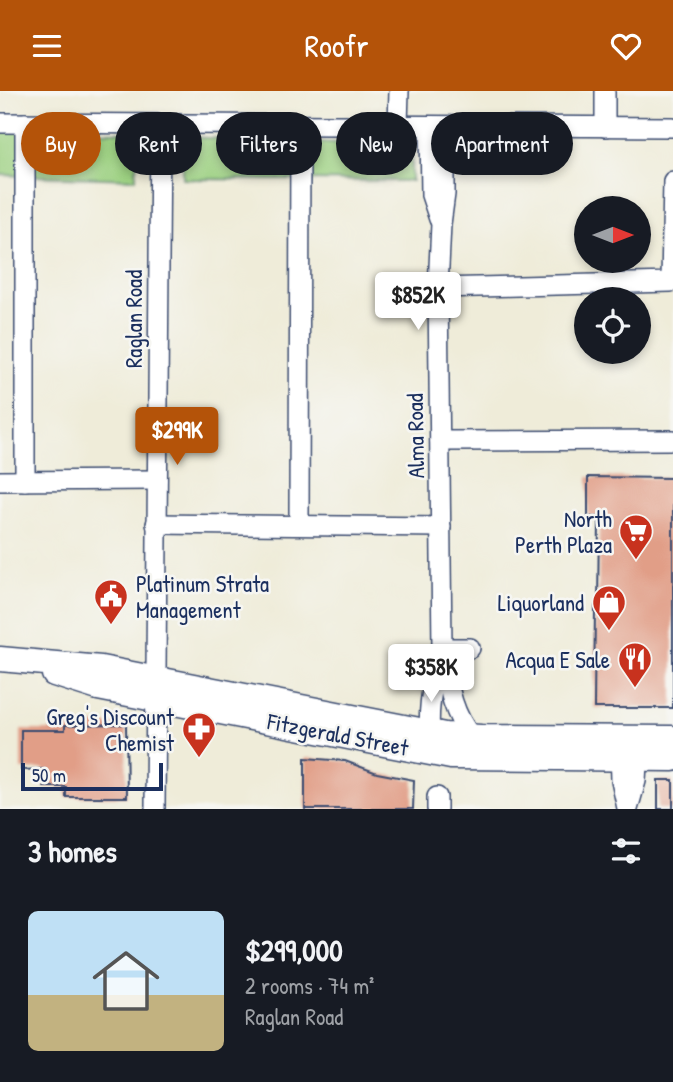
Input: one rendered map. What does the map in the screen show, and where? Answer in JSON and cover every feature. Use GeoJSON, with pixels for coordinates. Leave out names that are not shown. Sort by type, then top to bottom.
{"type":"FeatureCollection","features":[{"type":"Feature","properties":{"kind":"main road","name":"Fitzgerald Street"},"geometry":{"type":"LineString","coordinates":[[5,660],[101,668],[155,688],[431,743],[471,758],[629,749],[673,738]]}},
{"type":"Feature","properties":{"kind":"main road","name":"Fitzgerald Street"},"geometry":{"type":"LineString","coordinates":[[431,743],[472,737],[629,749],[673,759]]}},
{"type":"Feature","properties":{"kind":"street"},"geometry":{"type":"LineString","coordinates":[[399,91],[402,112]]}},
{"type":"Feature","properties":{"kind":"street"},"geometry":{"type":"LineString","coordinates":[[406,112],[410,91]]}},
{"type":"Feature","properties":{"kind":"street"},"geometry":{"type":"LineString","coordinates":[[605,91],[605,127]]}},
{"type":"Feature","properties":{"kind":"street"},"geometry":{"type":"LineString","coordinates":[[0,123],[21,123]]}},
{"type":"Feature","properties":{"kind":"street"},"geometry":{"type":"LineString","coordinates":[[573,127],[673,127]]}},
{"type":"Feature","properties":{"kind":"street"},"geometry":{"type":"LineString","coordinates":[[25,175],[25,481]]}},
{"type":"Feature","properties":{"kind":"street","name":"Raglan Road"},"geometry":{"type":"LineString","coordinates":[[155,809],[159,175]]}},
{"type":"Feature","properties":{"kind":"street"},"geometry":{"type":"LineString","coordinates":[[299,525],[300,175]]}},
{"type":"Feature","properties":{"kind":"street","name":"Alma Road"},"geometry":{"type":"LineString","coordinates":[[432,175],[430,195],[441,224],[438,288],[442,648],[451,702],[461,724],[472,737]]}},
{"type":"Feature","properties":{"kind":"street"},"geometry":{"type":"LineString","coordinates":[[438,288],[671,282],[673,181]]}},
{"type":"Feature","properties":{"kind":"street"},"geometry":{"type":"LineString","coordinates":[[440,441],[673,440]]}},
{"type":"Feature","properties":{"kind":"street"},"geometry":{"type":"LineString","coordinates":[[0,481],[157,480]]}},
{"type":"Feature","properties":{"kind":"street"},"geometry":{"type":"LineString","coordinates":[[156,524],[441,527]]}},
{"type":"Feature","properties":{"kind":"street"},"geometry":{"type":"LineString","coordinates":[[442,648],[470,648]]}},
{"type":"Feature","properties":{"kind":"street","name":"Alma Road"},"geometry":{"type":"LineString","coordinates":[[431,743],[431,686],[442,648]]}},
{"type":"Feature","properties":{"kind":"street"},"geometry":{"type":"LineString","coordinates":[[627,809],[636,781],[629,749]]}},
{"type":"Feature","properties":{"kind":"green space"},"geometry":{"type":"Polygon","coordinates":[[[0,130],[21,130],[21,175],[101,175],[101,132],[115,132],[115,175],[136,175],[136,179],[0,175],[0,130]]]}},
{"type":"Feature","properties":{"kind":"green space"},"geometry":{"type":"Polygon","coordinates":[[[202,138],[216,138],[216,175],[322,175],[322,142],[336,143],[336,175],[412,175],[412,181],[183,179],[183,175],[202,175],[202,138]]]}},
{"type":"Feature","properties":{"kind":"building","name":"North Perth Plaza"},"geometry":{"type":"Polygon","coordinates":[[[588,477],[673,478],[673,708],[594,708],[599,517],[588,517],[588,477]]]}},
{"type":"Feature","properties":{"kind":"building"},"geometry":{"type":"Polygon","coordinates":[[[126,724],[127,797],[66,797],[66,787],[44,787],[44,769],[21,770],[21,730],[65,730],[65,725],[126,724]]]}},
{"type":"Feature","properties":{"kind":"building"},"geometry":{"type":"Polygon","coordinates":[[[305,758],[345,761],[377,773],[414,780],[413,809],[305,809],[305,758]]]}},
{"type":"Feature","properties":{"kind":"building"},"geometry":{"type":"Polygon","coordinates":[[[658,780],[673,780],[673,809],[658,809],[658,780]]]}},
{"type":"Feature","properties":{"kind":"place","name":"North Perth Plaza"},"geometry":{"type":"Point","coordinates":[636,561]}},
{"type":"Feature","properties":{"kind":"place","name":"Platinum Strata Management"},"geometry":{"type":"Point","coordinates":[111,626]}},
{"type":"Feature","properties":{"kind":"place","name":"Liquorland"},"geometry":{"type":"Point","coordinates":[609,632]}},
{"type":"Feature","properties":{"kind":"place","name":"Acqua E Sale"},"geometry":{"type":"Point","coordinates":[635,689]}},
{"type":"Feature","properties":{"kind":"place","name":"Greg's Discount Chemist"},"geometry":{"type":"Point","coordinates":[199,759]}}]}
